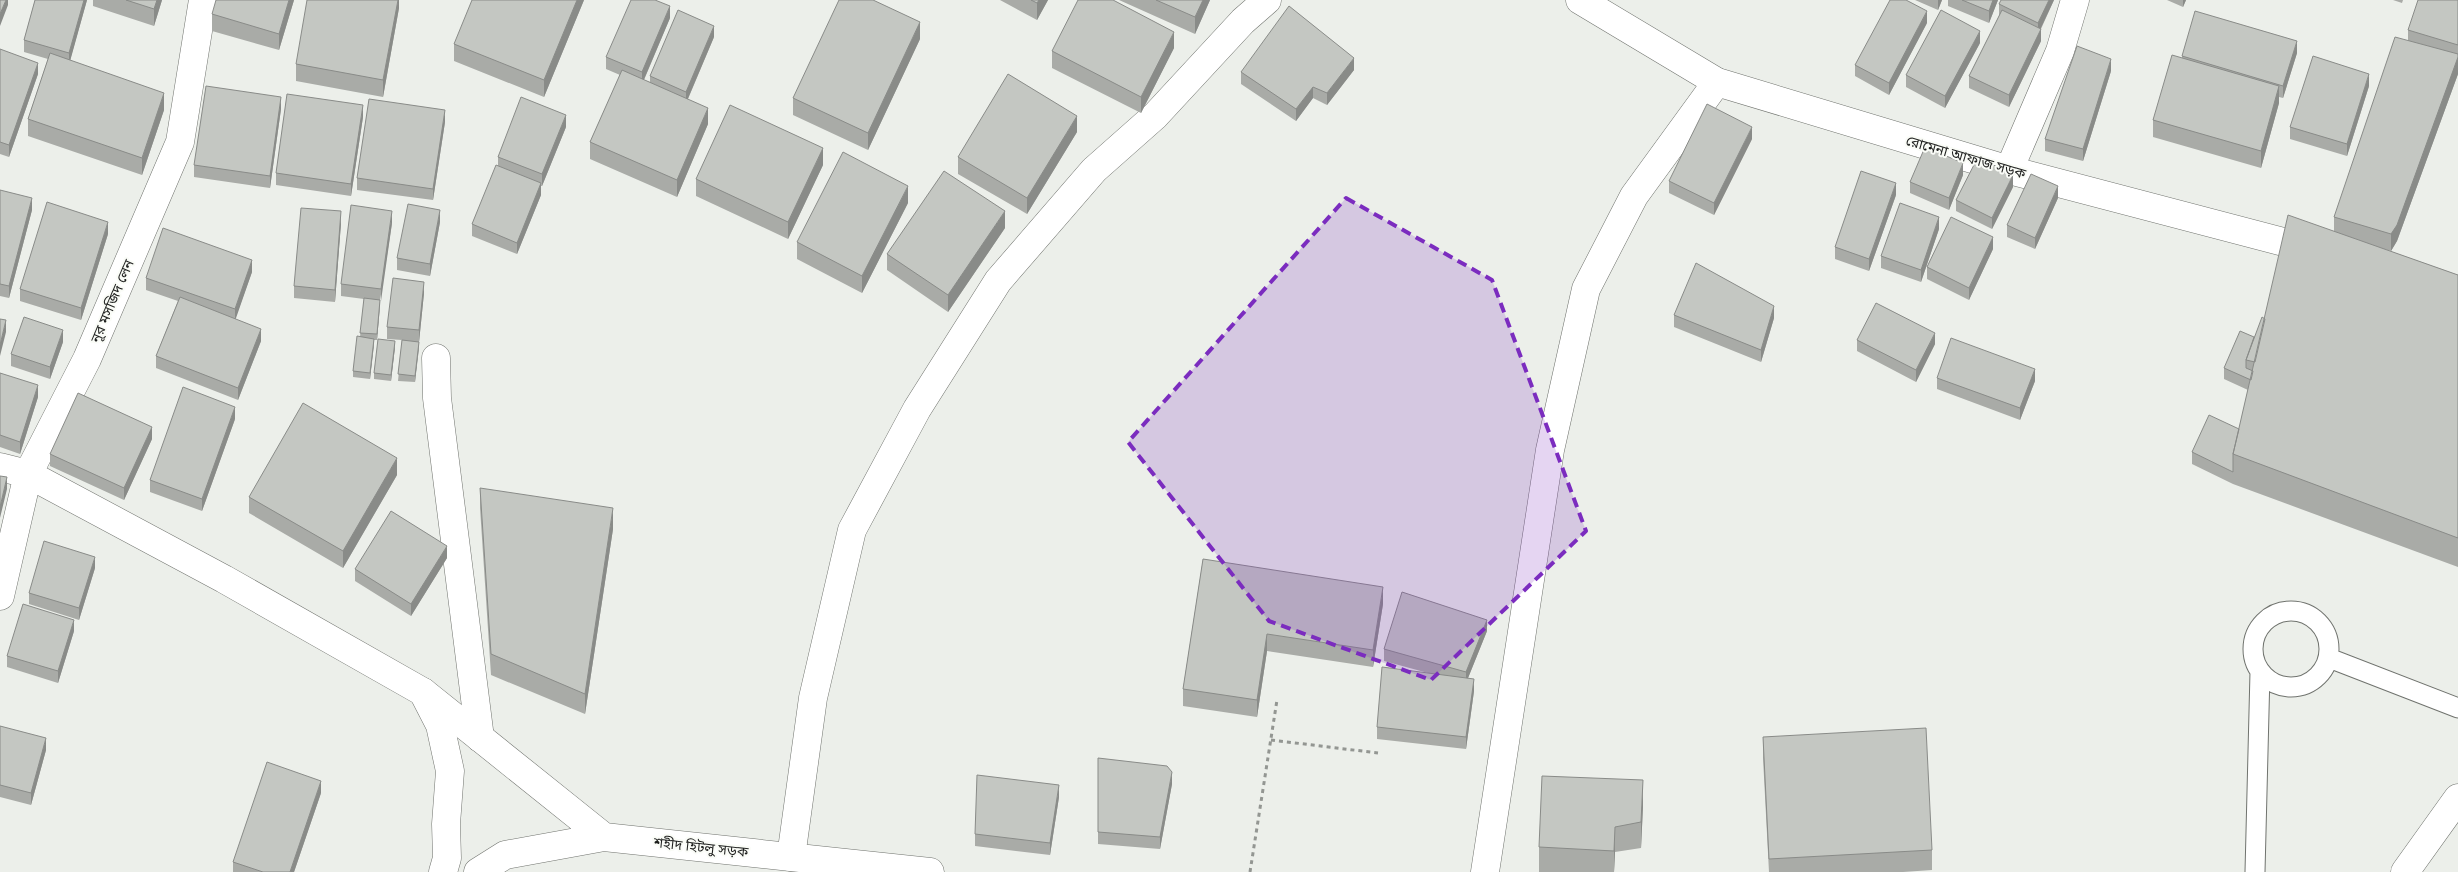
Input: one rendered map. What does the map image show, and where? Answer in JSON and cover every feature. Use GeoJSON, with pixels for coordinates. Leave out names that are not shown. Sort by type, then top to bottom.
{"type":"FeatureCollection","features":[{"type":"Feature","properties":{"kind":"street","name":"নূর মসজিদ লেন"},"geometry":{"type":"LineString","coordinates":[[0,596],[28,474],[87,359],[180,142],[203,0]]}},
{"type":"Feature","properties":{"kind":"street"},"geometry":{"type":"LineString","coordinates":[[791,857],[813,698],[852,530],[917,409],[998,281],[1094,170],[1155,116],[1243,21],[1267,0]]}},
{"type":"Feature","properties":{"kind":"street","name":"রোমেনা আফাজ সড়ক"},"geometry":{"type":"LineString","coordinates":[[1580,0],[1717,82],[2009,170],[2346,258]]}},
{"type":"Feature","properties":{"kind":"street"},"geometry":{"type":"LineString","coordinates":[[2009,170],[2060,51],[2075,0]]}},
{"type":"Feature","properties":{"kind":"street"},"geometry":{"type":"LineString","coordinates":[[1485,872],[1550,450],[1586,289],[1634,196],[1717,82]]}},
{"type":"Feature","properties":{"kind":"street"},"geometry":{"type":"LineString","coordinates":[[436,358],[437,398],[480,738]]}},
{"type":"Feature","properties":{"kind":"street"},"geometry":{"type":"LineString","coordinates":[[0,467],[28,474],[224,579],[423,692],[604,837]]}},
{"type":"Feature","properties":{"kind":"street"},"geometry":{"type":"LineString","coordinates":[[423,692],[440,725],[450,771],[446,824],[447,858],[443,872]]}},
{"type":"Feature","properties":{"kind":"street"},"geometry":{"type":"LineString","coordinates":[[2405,872],[2458,798]]}},
{"type":"Feature","properties":{"kind":"street","name":"শহীদ হিটলু সড়ক"},"geometry":{"type":"LineString","coordinates":[[478,872],[505,855],[604,837],[930,872]]}},
{"type":"Feature","properties":{"kind":"lane"},"geometry":{"type":"LineString","coordinates":[[2283,611],[2296,611],[2309,615],[2319,622],[2326,633],[2330,645],[2324,670],[2315,679],[2304,685],[2280,686],[2260,672],[2254,661],[2253,648],[2255,636],[2261,625],[2271,616],[2283,611]]}},
{"type":"Feature","properties":{"kind":"lane"},"geometry":{"type":"LineString","coordinates":[[2328,658],[2458,708]]}},
{"type":"Feature","properties":{"kind":"lane"},"geometry":{"type":"LineString","coordinates":[[2255,872],[2260,672]]}},
{"type":"Feature","properties":{"kind":"path"},"geometry":{"type":"LineString","coordinates":[[1250,872],[1277,700]]}},
{"type":"Feature","properties":{"kind":"path"},"geometry":{"type":"LineString","coordinates":[[1271,740],[1378,753]]}},
{"type":"Feature","properties":{"kind":"highlighted area"},"geometry":{"type":"Polygon","coordinates":[[[1346,198],[1492,280],[1586,531],[1431,680],[1269,621],[1128,442],[1346,198]]]}},
{"type":"Feature","properties":{"kind":"building"},"geometry":{"type":"Polygon","coordinates":[[[0,0],[6,0],[0,14],[0,0]]]}},
{"type":"Feature","properties":{"kind":"building"},"geometry":{"type":"Polygon","coordinates":[[[35,0],[84,0],[69,53],[24,40],[35,0]]]}},
{"type":"Feature","properties":{"kind":"building"},"geometry":{"type":"Polygon","coordinates":[[[126,0],[157,0],[154,9],[126,0]]]}},
{"type":"Feature","properties":{"kind":"building"},"geometry":{"type":"Polygon","coordinates":[[[216,0],[289,0],[279,34],[212,14],[216,0]]]}},
{"type":"Feature","properties":{"kind":"building"},"geometry":{"type":"Polygon","coordinates":[[[307,0],[398,0],[383,80],[296,64],[307,0]]]}},
{"type":"Feature","properties":{"kind":"building"},"geometry":{"type":"Polygon","coordinates":[[[472,0],[577,0],[544,80],[454,44],[472,0]]]}},
{"type":"Feature","properties":{"kind":"building"},"geometry":{"type":"Polygon","coordinates":[[[631,0],[655,0],[670,6],[642,72],[606,57],[631,0]]]}},
{"type":"Feature","properties":{"kind":"building"},"geometry":{"type":"Polygon","coordinates":[[[839,0],[873,0],[920,22],[868,133],[793,98],[839,0]]]}},
{"type":"Feature","properties":{"kind":"building"},"geometry":{"type":"Polygon","coordinates":[[[1078,0],[1113,0],[1174,32],[1141,97],[1052,51],[1078,0]]]}},
{"type":"Feature","properties":{"kind":"building"},"geometry":{"type":"Polygon","coordinates":[[[1156,0],[1203,0],[1195,17],[1156,0]]]}},
{"type":"Feature","properties":{"kind":"building"},"geometry":{"type":"Polygon","coordinates":[[[1890,0],[1906,0],[1927,11],[1889,83],[1855,65],[1890,0]]]}},
{"type":"Feature","properties":{"kind":"building"},"geometry":{"type":"Polygon","coordinates":[[[1962,0],[1993,0],[1989,11],[1962,0]]]}},
{"type":"Feature","properties":{"kind":"building"},"geometry":{"type":"Polygon","coordinates":[[[2001,0],[2049,0],[2038,23],[1999,4],[2001,0]]]}},
{"type":"Feature","properties":{"kind":"building"},"geometry":{"type":"Polygon","coordinates":[[[2418,0],[2458,0],[2458,45],[2408,30],[2418,0]]]}},
{"type":"Feature","properties":{"kind":"building"},"geometry":{"type":"Polygon","coordinates":[[[1289,6],[1354,58],[1327,93],[1313,87],[1296,109],[1241,72],[1289,6]]]}},
{"type":"Feature","properties":{"kind":"building"},"geometry":{"type":"Polygon","coordinates":[[[678,10],[714,26],[686,92],[650,76],[678,10]]]}},
{"type":"Feature","properties":{"kind":"building"},"geometry":{"type":"Polygon","coordinates":[[[1941,10],[1980,31],[1945,96],[1906,75],[1941,10]]]}},
{"type":"Feature","properties":{"kind":"building"},"geometry":{"type":"Polygon","coordinates":[[[2002,10],[2041,29],[2009,95],[1969,76],[2002,10]]]}},
{"type":"Feature","properties":{"kind":"building"},"geometry":{"type":"Polygon","coordinates":[[[2195,11],[2297,41],[2283,86],[2182,56],[2195,11]]]}},
{"type":"Feature","properties":{"kind":"building"},"geometry":{"type":"Polygon","coordinates":[[[2395,37],[2458,54],[2458,57],[2397,225],[2391,234],[2334,217],[2395,37]]]}},
{"type":"Feature","properties":{"kind":"building"},"geometry":{"type":"Polygon","coordinates":[[[2077,46],[2111,59],[2083,149],[2045,139],[2077,46]]]}},
{"type":"Feature","properties":{"kind":"building"},"geometry":{"type":"Polygon","coordinates":[[[0,49],[38,63],[9,145],[0,142],[0,49]]]}},
{"type":"Feature","properties":{"kind":"building"},"geometry":{"type":"Polygon","coordinates":[[[50,53],[164,93],[142,158],[28,119],[50,53]]]}},
{"type":"Feature","properties":{"kind":"building"},"geometry":{"type":"Polygon","coordinates":[[[2172,55],[2279,86],[2261,151],[2153,120],[2172,55]]]}},
{"type":"Feature","properties":{"kind":"building"},"geometry":{"type":"Polygon","coordinates":[[[2313,56],[2369,74],[2347,144],[2290,127],[2313,56]]]}},
{"type":"Feature","properties":{"kind":"building"},"geometry":{"type":"Polygon","coordinates":[[[622,70],[708,108],[677,180],[590,142],[622,70]]]}},
{"type":"Feature","properties":{"kind":"building"},"geometry":{"type":"Polygon","coordinates":[[[1008,74],[1077,116],[1027,198],[958,157],[1008,74]]]}},
{"type":"Feature","properties":{"kind":"building"},"geometry":{"type":"Polygon","coordinates":[[[206,86],[281,97],[270,176],[194,165],[206,86]]]}},
{"type":"Feature","properties":{"kind":"building"},"geometry":{"type":"Polygon","coordinates":[[[287,94],[363,105],[351,184],[276,173],[287,94]]]}},
{"type":"Feature","properties":{"kind":"building"},"geometry":{"type":"Polygon","coordinates":[[[521,97],[566,115],[542,174],[498,157],[521,97]]]}},
{"type":"Feature","properties":{"kind":"building"},"geometry":{"type":"Polygon","coordinates":[[[369,99],[445,110],[433,189],[357,178],[369,99]]]}},
{"type":"Feature","properties":{"kind":"building"},"geometry":{"type":"Polygon","coordinates":[[[1707,104],[1752,127],[1714,203],[1669,181],[1707,104]]]}},
{"type":"Feature","properties":{"kind":"building"},"geometry":{"type":"Polygon","coordinates":[[[730,105],[823,148],[788,222],[696,179],[730,105]]]}},
{"type":"Feature","properties":{"kind":"building"},"geometry":{"type":"Polygon","coordinates":[[[1925,147],[1963,163],[1949,198],[1910,182],[1925,147]]]}},
{"type":"Feature","properties":{"kind":"building"},"geometry":{"type":"Polygon","coordinates":[[[843,152],[908,186],[862,276],[797,242],[843,152]]]}},
{"type":"Feature","properties":{"kind":"building"},"geometry":{"type":"Polygon","coordinates":[[[1978,157],[2013,175],[1992,218],[1956,200],[1978,157]]]}},
{"type":"Feature","properties":{"kind":"building"},"geometry":{"type":"Polygon","coordinates":[[[496,165],[541,183],[517,243],[472,224],[496,165]]]}},
{"type":"Feature","properties":{"kind":"building"},"geometry":{"type":"Polygon","coordinates":[[[944,171],[1005,211],[948,295],[887,254],[944,171]]]}},
{"type":"Feature","properties":{"kind":"building"},"geometry":{"type":"Polygon","coordinates":[[[1861,171],[1896,183],[1869,259],[1835,247],[1861,171]]]}},
{"type":"Feature","properties":{"kind":"building"},"geometry":{"type":"Polygon","coordinates":[[[2031,174],[2058,186],[2035,238],[2007,225],[2031,174]]]}},
{"type":"Feature","properties":{"kind":"building"},"geometry":{"type":"Polygon","coordinates":[[[0,190],[32,198],[9,286],[0,284],[0,190]]]}},
{"type":"Feature","properties":{"kind":"building"},"geometry":{"type":"Polygon","coordinates":[[[47,202],[108,222],[81,308],[20,289],[47,202]]]}},
{"type":"Feature","properties":{"kind":"building"},"geometry":{"type":"Polygon","coordinates":[[[1900,203],[1939,217],[1921,270],[1881,256],[1900,203]]]}},
{"type":"Feature","properties":{"kind":"building"},"geometry":{"type":"Polygon","coordinates":[[[408,204],[440,210],[430,264],[397,258],[408,204]]]}},
{"type":"Feature","properties":{"kind":"building"},"geometry":{"type":"Polygon","coordinates":[[[351,205],[392,211],[381,289],[341,284],[351,205]]]}},
{"type":"Feature","properties":{"kind":"building"},"geometry":{"type":"Polygon","coordinates":[[[301,208],[341,211],[335,290],[294,286],[301,208]]]}},
{"type":"Feature","properties":{"kind":"building"},"geometry":{"type":"Polygon","coordinates":[[[2288,215],[2458,275],[2458,538],[2233,454],[2288,215]]]}},
{"type":"Feature","properties":{"kind":"building"},"geometry":{"type":"Polygon","coordinates":[[[1951,217],[1993,237],[1969,288],[1927,267],[1951,217]]]}},
{"type":"Feature","properties":{"kind":"building"},"geometry":{"type":"Polygon","coordinates":[[[163,228],[252,260],[235,309],[146,278],[163,228]]]}},
{"type":"Feature","properties":{"kind":"building"},"geometry":{"type":"Polygon","coordinates":[[[1696,263],[1774,306],[1761,350],[1674,315],[1696,263]]]}},
{"type":"Feature","properties":{"kind":"building"},"geometry":{"type":"Polygon","coordinates":[[[393,278],[424,282],[419,330],[387,327],[393,278]]]}},
{"type":"Feature","properties":{"kind":"building"},"geometry":{"type":"Polygon","coordinates":[[[180,297],[261,329],[238,388],[156,356],[180,297]]]}},
{"type":"Feature","properties":{"kind":"building"},"geometry":{"type":"Polygon","coordinates":[[[364,298],[380,300],[377,334],[360,333],[364,298]]]}},
{"type":"Feature","properties":{"kind":"building"},"geometry":{"type":"Polygon","coordinates":[[[1876,303],[1935,333],[1916,370],[1857,340],[1876,303]]]}},
{"type":"Feature","properties":{"kind":"building"},"geometry":{"type":"Polygon","coordinates":[[[24,317],[63,330],[50,367],[11,354],[24,317]]]}},
{"type":"Feature","properties":{"kind":"building"},"geometry":{"type":"Polygon","coordinates":[[[2262,317],[2265,319],[2255,362],[2246,360],[2262,317]]]}},
{"type":"Feature","properties":{"kind":"building"},"geometry":{"type":"Polygon","coordinates":[[[0,319],[6,320],[0,345],[0,319]]]}},
{"type":"Feature","properties":{"kind":"building"},"geometry":{"type":"Polygon","coordinates":[[[2240,331],[2254,337],[2246,360],[2246,368],[2253,371],[2251,380],[2224,368],[2240,331]]]}},
{"type":"Feature","properties":{"kind":"building"},"geometry":{"type":"Polygon","coordinates":[[[357,336],[374,339],[370,373],[353,371],[357,336]]]}},
{"type":"Feature","properties":{"kind":"building"},"geometry":{"type":"Polygon","coordinates":[[[1951,338],[2035,369],[2020,408],[1937,378],[1951,338]]]}},
{"type":"Feature","properties":{"kind":"building"},"geometry":{"type":"Polygon","coordinates":[[[378,339],[395,341],[391,375],[374,373],[378,339]]]}},
{"type":"Feature","properties":{"kind":"building"},"geometry":{"type":"Polygon","coordinates":[[[402,340],[419,342],[415,376],[398,374],[402,340]]]}},
{"type":"Feature","properties":{"kind":"building"},"geometry":{"type":"Polygon","coordinates":[[[0,373],[38,385],[20,442],[0,435],[0,373]]]}},
{"type":"Feature","properties":{"kind":"building"},"geometry":{"type":"Polygon","coordinates":[[[183,387],[235,407],[202,499],[150,480],[183,387]]]}},
{"type":"Feature","properties":{"kind":"building"},"geometry":{"type":"Polygon","coordinates":[[[78,393],[152,427],[124,488],[50,454],[78,393]]]}},
{"type":"Feature","properties":{"kind":"building"},"geometry":{"type":"Polygon","coordinates":[[[303,403],[397,458],[343,551],[249,497],[303,403]]]}},
{"type":"Feature","properties":{"kind":"building"},"geometry":{"type":"Polygon","coordinates":[[[2209,415],[2239,429],[2233,454],[2233,472],[2192,452],[2209,415]]]}},
{"type":"Feature","properties":{"kind":"building"},"geometry":{"type":"Polygon","coordinates":[[[0,476],[7,477],[0,507],[0,476]]]}},
{"type":"Feature","properties":{"kind":"building"},"geometry":{"type":"Polygon","coordinates":[[[480,488],[613,508],[585,694],[491,654],[480,488]]]}},
{"type":"Feature","properties":{"kind":"building"},"geometry":{"type":"Polygon","coordinates":[[[391,511],[447,546],[411,604],[355,569],[391,511]]]}},
{"type":"Feature","properties":{"kind":"building"},"geometry":{"type":"Polygon","coordinates":[[[44,541],[95,557],[79,608],[29,593],[44,541]]]}},
{"type":"Feature","properties":{"kind":"building"},"geometry":{"type":"Polygon","coordinates":[[[1203,559],[1383,587],[1373,650],[1267,634],[1257,700],[1183,689],[1203,559]]]}},
{"type":"Feature","properties":{"kind":"building"},"geometry":{"type":"Polygon","coordinates":[[[1402,592],[1487,620],[1466,672],[1384,649],[1402,592]]]}},
{"type":"Feature","properties":{"kind":"building"},"geometry":{"type":"Polygon","coordinates":[[[23,604],[74,620],[58,671],[7,656],[23,604]]]}},
{"type":"Feature","properties":{"kind":"building"},"geometry":{"type":"Polygon","coordinates":[[[1382,667],[1474,679],[1466,737],[1377,727],[1382,667]]]}},
{"type":"Feature","properties":{"kind":"building"},"geometry":{"type":"Polygon","coordinates":[[[0,726],[46,738],[31,793],[0,785],[0,726]]]}},
{"type":"Feature","properties":{"kind":"building"},"geometry":{"type":"Polygon","coordinates":[[[1926,728],[1932,850],[1769,859],[1763,737],[1926,728]]]}},
{"type":"Feature","properties":{"kind":"building"},"geometry":{"type":"Polygon","coordinates":[[[1098,758],[1167,766],[1172,772],[1160,837],[1098,832],[1098,758]]]}},
{"type":"Feature","properties":{"kind":"building"},"geometry":{"type":"Polygon","coordinates":[[[267,762],[321,781],[290,872],[263,872],[233,862],[267,762]]]}},
{"type":"Feature","properties":{"kind":"building"},"geometry":{"type":"Polygon","coordinates":[[[977,775],[1059,785],[1050,843],[975,834],[977,775]]]}},
{"type":"Feature","properties":{"kind":"building"},"geometry":{"type":"Polygon","coordinates":[[[1542,776],[1643,780],[1641,822],[1615,827],[1614,851],[1539,847],[1542,776]]]}}]}
